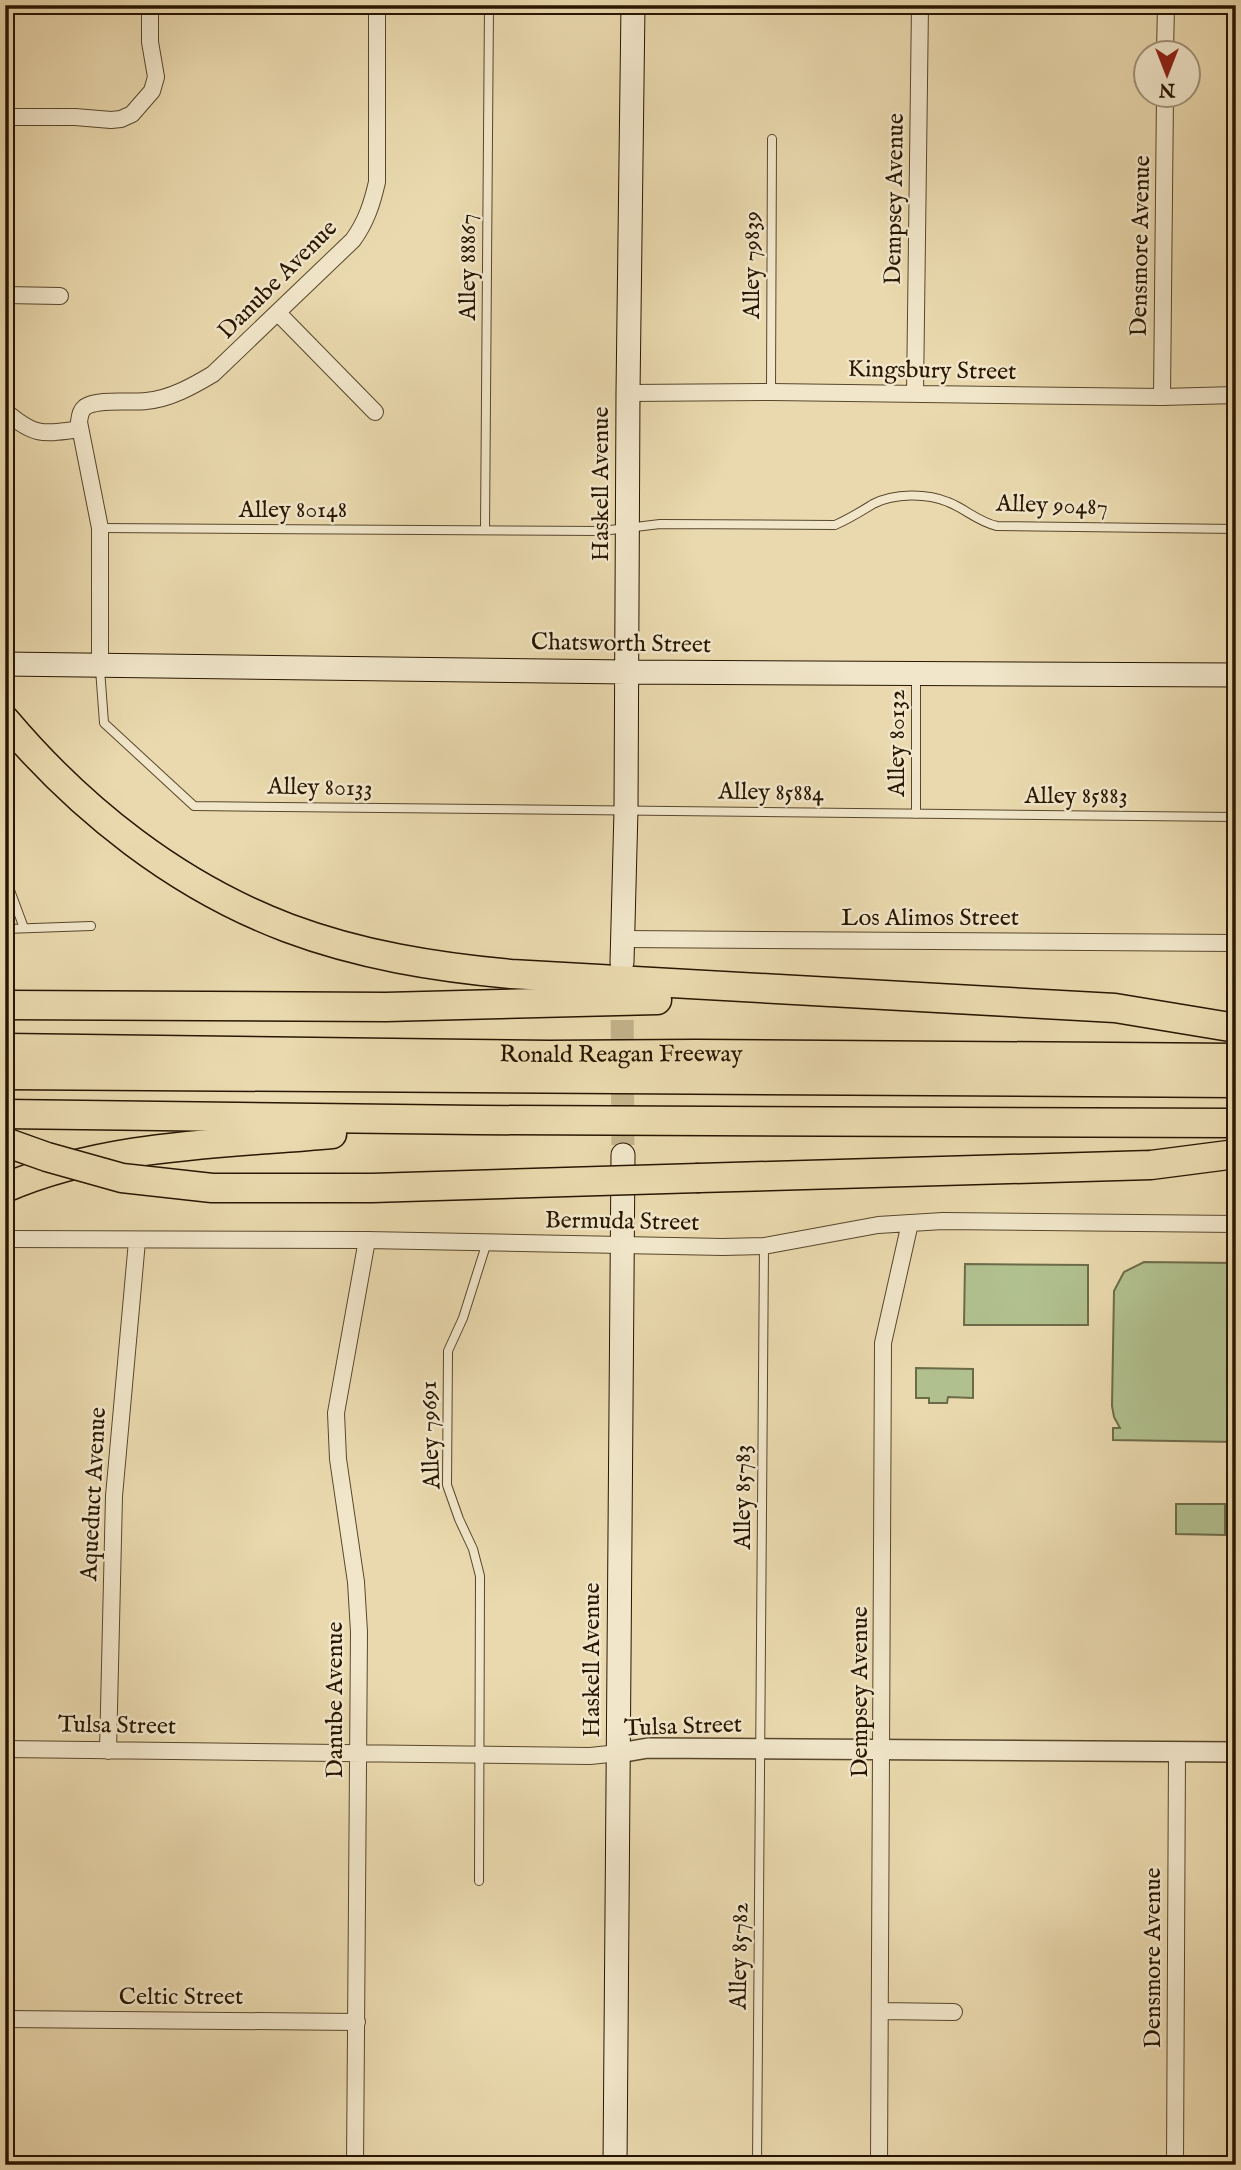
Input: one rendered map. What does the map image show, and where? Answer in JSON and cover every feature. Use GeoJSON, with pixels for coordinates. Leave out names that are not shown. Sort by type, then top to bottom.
{"type":"FeatureCollection","features":[{"type":"Feature","properties":{"kind":"highway"},"geometry":{"type":"LineString","coordinates":[[5,720],[77,796],[121,833],[169,866],[241,908],[332,942],[421,963],[488,972],[1115,1008],[1236,1028]]}},
{"type":"Feature","properties":{"kind":"highway"},"geometry":{"type":"LineString","coordinates":[[5,1005],[386,1007],[864,994]]}},
{"type":"Feature","properties":{"kind":"highway","name":"Ronald Reagan Freeway"},"geometry":{"type":"LineString","coordinates":[[5,1048],[549,1055],[1236,1058]]}},
{"type":"Feature","properties":{"kind":"highway"},"geometry":{"type":"LineString","coordinates":[[5,1075],[1236,1083]]}},
{"type":"Feature","properties":{"kind":"highway"},"geometry":{"type":"LineString","coordinates":[[5,1114],[477,1120],[1236,1123]]}},
{"type":"Feature","properties":{"kind":"highway"},"geometry":{"type":"LineString","coordinates":[[5,1188],[56,1169],[135,1153],[477,1120]]}},
{"type":"Feature","properties":{"kind":"highway"},"geometry":{"type":"LineString","coordinates":[[5,1142],[122,1178],[212,1188],[372,1188],[1152,1164],[1236,1154]]}},
{"type":"Feature","properties":{"kind":"main road","name":"Haskell Avenue"},"geometry":{"type":"LineString","coordinates":[[622,962],[626,810],[633,5]]}},
{"type":"Feature","properties":{"kind":"main road","name":"Chatsworth Street"},"geometry":{"type":"LineString","coordinates":[[5,664],[1236,676]]}},
{"type":"Feature","properties":{"kind":"main road","name":"Haskell Avenue"},"geometry":{"type":"LineString","coordinates":[[615,2165],[623,1155]]}},
{"type":"Feature","properties":{"kind":"street"},"geometry":{"type":"LineString","coordinates":[[5,117],[111,120],[132,114],[152,91],[156,77],[150,42],[150,5]]}},
{"type":"Feature","properties":{"kind":"street","name":"Danube Avenue"},"geometry":{"type":"LineString","coordinates":[[80,429],[79,418],[84,408],[96,404],[149,401],[191,387],[214,374],[353,240],[372,206],[377,183],[377,5]]}},
{"type":"Feature","properties":{"kind":"street","name":"Dempsey Avenue"},"geometry":{"type":"LineString","coordinates":[[915,394],[920,5]]}},
{"type":"Feature","properties":{"kind":"street"},"geometry":{"type":"LineString","coordinates":[[1165,38],[1166,5]]}},
{"type":"Feature","properties":{"kind":"street","name":"Densmore Avenue"},"geometry":{"type":"LineString","coordinates":[[1162,397],[1165,108]]}},
{"type":"Feature","properties":{"kind":"street"},"geometry":{"type":"LineString","coordinates":[[5,295],[60,296]]}},
{"type":"Feature","properties":{"kind":"street"},"geometry":{"type":"LineString","coordinates":[[278,313],[375,412]]}},
{"type":"Feature","properties":{"kind":"street","name":"Kingsbury Street"},"geometry":{"type":"LineString","coordinates":[[628,393],[1162,397],[1236,395]]}},
{"type":"Feature","properties":{"kind":"street"},"geometry":{"type":"LineString","coordinates":[[5,411],[33,431],[47,433],[80,429],[100,528],[100,665]]}},
{"type":"Feature","properties":{"kind":"street","name":"Los Alimos Street"},"geometry":{"type":"LineString","coordinates":[[624,939],[1236,943]]}},
{"type":"Feature","properties":{"kind":"street","name":"Bermuda Street"},"geometry":{"type":"LineString","coordinates":[[5,1239],[367,1240],[622,1246],[764,1246],[878,1225],[943,1221],[1236,1224]]}},
{"type":"Feature","properties":{"kind":"street","name":"Dempsey Avenue"},"geometry":{"type":"LineString","coordinates":[[879,2165],[883,1343],[911,1223]]}},
{"type":"Feature","properties":{"kind":"street","name":"Danube Avenue"},"geometry":{"type":"LineString","coordinates":[[355,2165],[359,1619],[338,1459],[336,1413],[367,1240]]}},
{"type":"Feature","properties":{"kind":"street","name":"Aqueduct Avenue"},"geometry":{"type":"LineString","coordinates":[[108,1751],[114,1496],[137,1241]]}},
{"type":"Feature","properties":{"kind":"street","name":"Tulsa Street"},"geometry":{"type":"LineString","coordinates":[[5,1749],[590,1756],[648,1748],[1236,1752]]}},
{"type":"Feature","properties":{"kind":"street","name":"Densmore Avenue"},"geometry":{"type":"LineString","coordinates":[[1175,2165],[1177,1751]]}},
{"type":"Feature","properties":{"kind":"street"},"geometry":{"type":"LineString","coordinates":[[880,2011],[954,2012]]}},
{"type":"Feature","properties":{"kind":"street","name":"Celtic Street"},"geometry":{"type":"LineString","coordinates":[[5,2019],[357,2022]]}},
{"type":"Feature","properties":{"kind":"lane","name":"Alley 88867"},"geometry":{"type":"LineString","coordinates":[[485,529],[489,5]]}},
{"type":"Feature","properties":{"kind":"lane","name":"Alley 79839"},"geometry":{"type":"LineString","coordinates":[[771,392],[772,139]]}},
{"type":"Feature","properties":{"kind":"lane","name":"Alley 90487"},"geometry":{"type":"LineString","coordinates":[[628,528],[660,524],[835,525],[876,503],[928,496],[955,505],[976,520],[997,526],[1236,529]]}},
{"type":"Feature","properties":{"kind":"lane","name":"Alley 80148"},"geometry":{"type":"LineString","coordinates":[[100,528],[602,531],[628,528]]}},
{"type":"Feature","properties":{"kind":"lane","name":"Alley 80133"},"geometry":{"type":"LineString","coordinates":[[100,665],[104,723],[194,806],[626,810]]}},
{"type":"Feature","properties":{"kind":"lane","name":"Alley 80132"},"geometry":{"type":"LineString","coordinates":[[916,673],[916,814]]}},
{"type":"Feature","properties":{"kind":"lane","name":"Alley 85884"},"geometry":{"type":"LineString","coordinates":[[626,810],[916,814]]}},
{"type":"Feature","properties":{"kind":"lane","name":"Alley 85883"},"geometry":{"type":"LineString","coordinates":[[916,814],[1236,817]]}},
{"type":"Feature","properties":{"kind":"lane"},"geometry":{"type":"LineString","coordinates":[[5,877],[24,928]]}},
{"type":"Feature","properties":{"kind":"lane"},"geometry":{"type":"LineString","coordinates":[[5,929],[92,926]]}},
{"type":"Feature","properties":{"kind":"lane","name":"Alley 79691"},"geometry":{"type":"LineString","coordinates":[[479,1881],[480,1576],[473,1549],[447,1485],[448,1351],[463,1318],[487,1242]]}},
{"type":"Feature","properties":{"kind":"lane","name":"Alley 85783"},"geometry":{"type":"LineString","coordinates":[[761,1749],[764,1246]]}},
{"type":"Feature","properties":{"kind":"lane","name":"Alley 85782"},"geometry":{"type":"LineString","coordinates":[[758,2165],[761,1749]]}},
{"type":"Feature","properties":{"kind":"green space"},"geometry":{"type":"Polygon","coordinates":[[[1144,1262],[1236,1263],[1236,1442],[1113,1440],[1113,1428],[1120,1428],[1112,1406],[1114,1291],[1124,1272],[1144,1262]]]}},
{"type":"Feature","properties":{"kind":"green space"},"geometry":{"type":"Polygon","coordinates":[[[965,1264],[1088,1265],[1088,1325],[964,1325],[965,1264]]]}},
{"type":"Feature","properties":{"kind":"green space"},"geometry":{"type":"Polygon","coordinates":[[[916,1368],[973,1369],[973,1398],[948,1397],[947,1403],[929,1403],[929,1398],[916,1398],[916,1368]]]}},
{"type":"Feature","properties":{"kind":"green space"},"geometry":{"type":"Polygon","coordinates":[[[1176,1504],[1225,1504],[1225,1535],[1176,1534],[1176,1504]]]}},
{"type":"Feature","properties":{"kind":"tunnel"},"geometry":{"type":"LineString","coordinates":[[622,986],[623,1155]]}}]}
